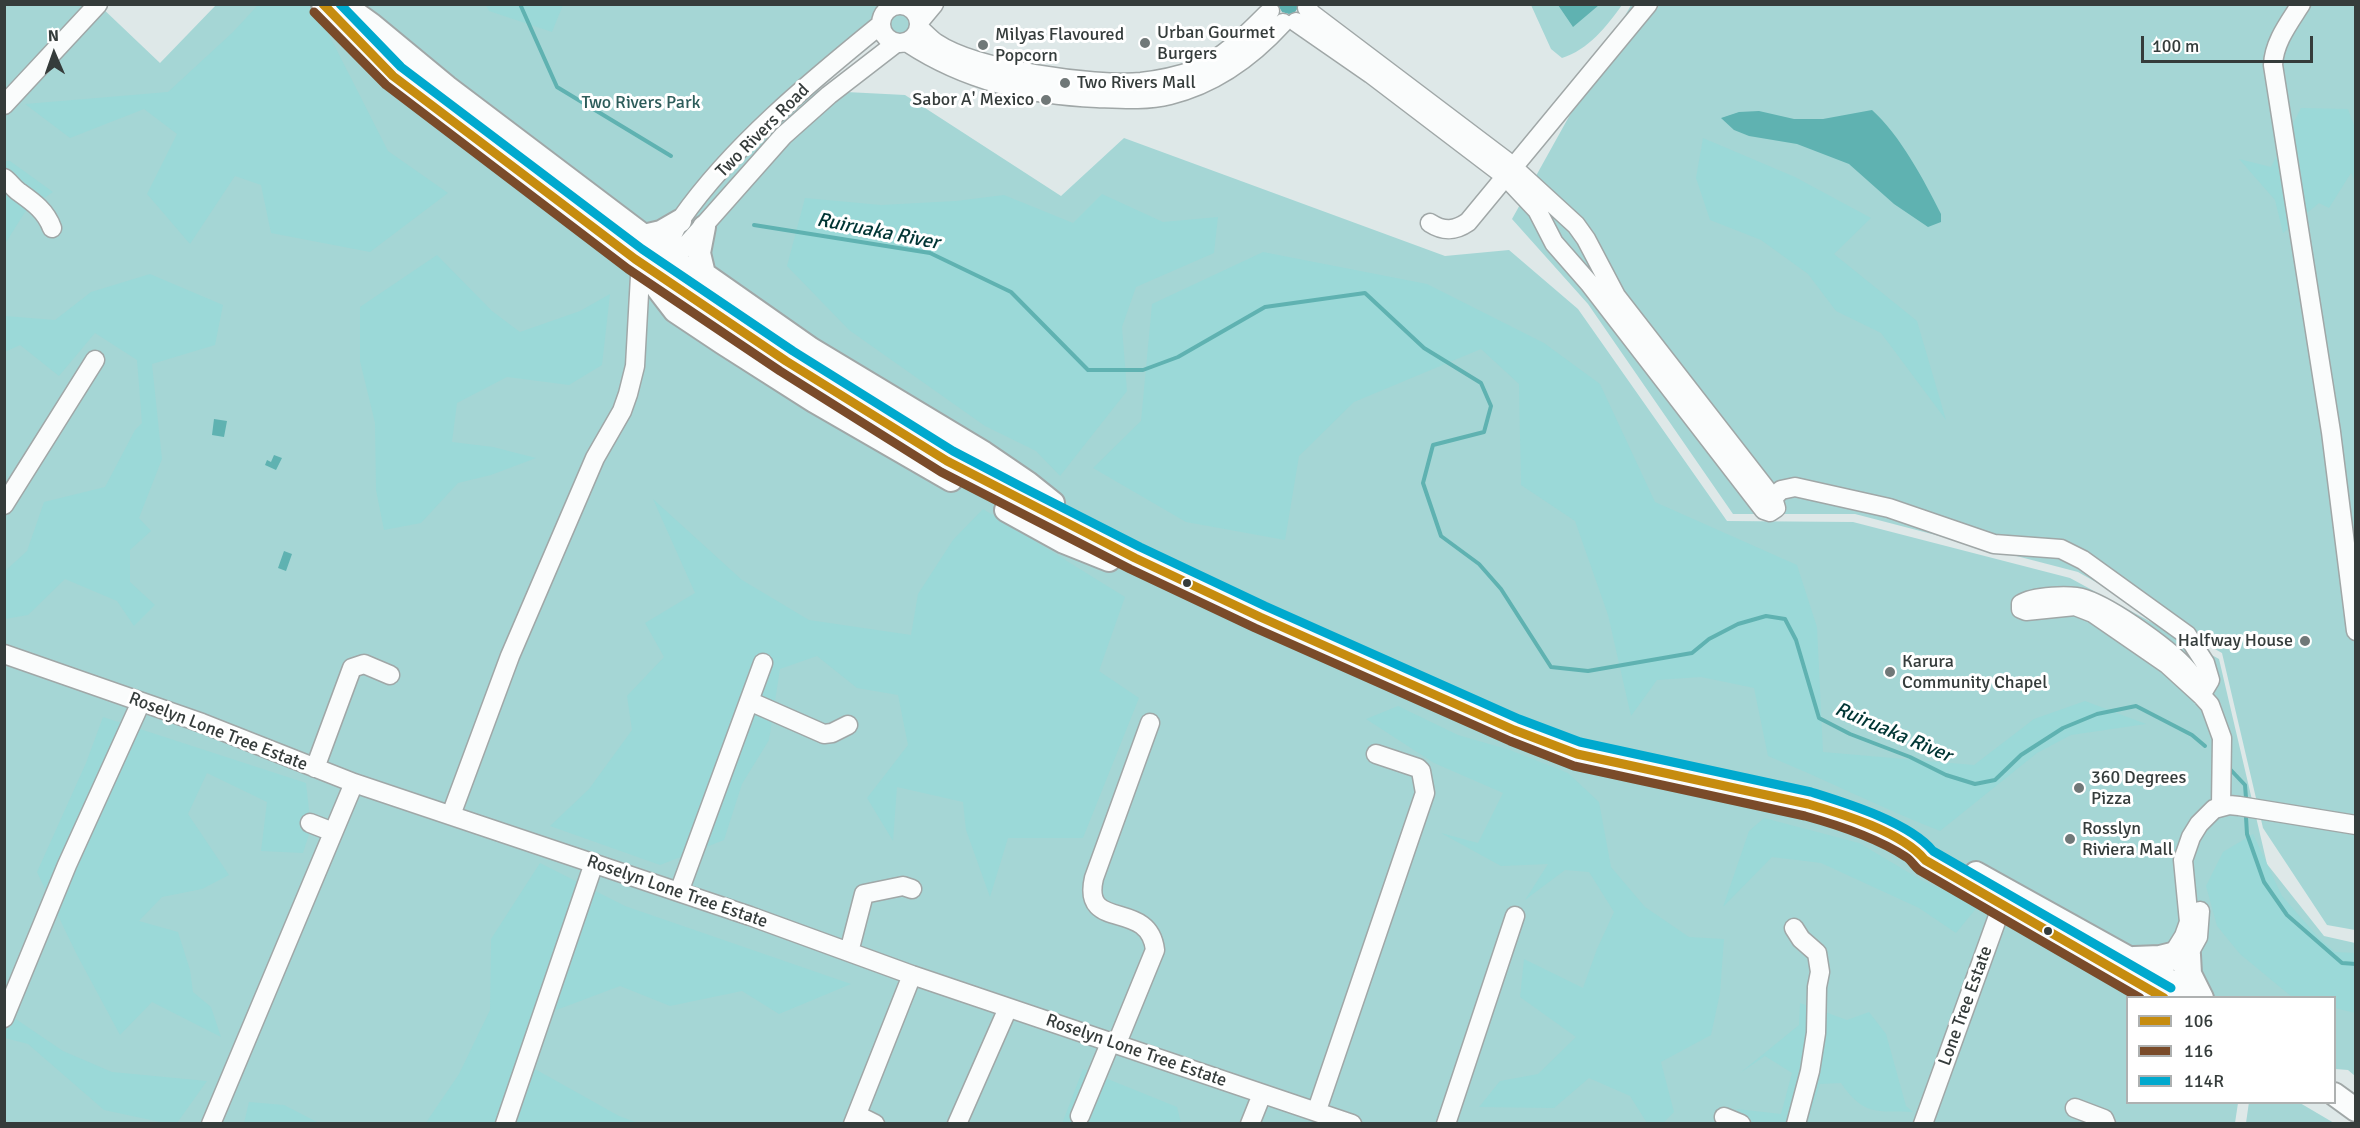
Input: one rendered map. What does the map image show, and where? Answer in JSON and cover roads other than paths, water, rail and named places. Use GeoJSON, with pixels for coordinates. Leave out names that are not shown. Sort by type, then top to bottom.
{"type":"FeatureCollection","features":[{"type":"Feature","properties":{"kind":"main road"},"geometry":{"type":"LineString","coordinates":[[323,4],[393,76],[490,152],[698,287],[784,347],[957,454],[1053,503],[1186,581]]}},
{"type":"Feature","properties":{"kind":"main road"},"geometry":{"type":"LineString","coordinates":[[332,4],[479,130],[655,259],[698,287],[786,362],[947,461],[1135,558],[1514,730],[1577,754],[1808,804],[1868,825],[1915,848],[1925,860],[2132,958],[2160,957],[2168,978]]}},
{"type":"Feature","properties":{"kind":"main road"},"geometry":{"type":"LineString","coordinates":[[343,4],[372,25],[655,259],[675,311],[814,401],[1064,542],[1244,616],[1261,622],[1275,623]]}},
{"type":"Feature","properties":{"kind":"main road"},"geometry":{"type":"LineString","coordinates":[[655,259],[661,232],[680,221]]}},
{"type":"Feature","properties":{"kind":"main road"},"geometry":{"type":"LineString","coordinates":[[698,287],[699,253],[709,221]]}},
{"type":"Feature","properties":{"kind":"main road"},"geometry":{"type":"LineString","coordinates":[[2005,896],[2168,978],[2190,974],[2200,996]]}},
{"type":"Feature","properties":{"kind":"main road"},"geometry":{"type":"LineString","coordinates":[[2336,1082],[2355,1095]]}},
{"type":"Feature","properties":{"kind":"main road"},"geometry":{"type":"LineString","coordinates":[[2336,1096],[2355,1110]]}},
{"type":"Feature","properties":{"kind":"street"},"geometry":{"type":"LineString","coordinates":[[4,105],[98,4]]}},
{"type":"Feature","properties":{"kind":"street","name":"Two Rivers Road"},"geometry":{"type":"LineString","coordinates":[[655,259],[709,221],[783,136],[829,94],[910,34],[934,4]]}},
{"type":"Feature","properties":{"kind":"street"},"geometry":{"type":"LineString","coordinates":[[1505,168],[1633,4]]}},
{"type":"Feature","properties":{"kind":"street"},"geometry":{"type":"LineString","coordinates":[[1505,168],[1648,4]]}},
{"type":"Feature","properties":{"kind":"street"},"geometry":{"type":"LineString","coordinates":[[2301,4],[2278,41],[2273,55],[2273,65],[2331,432],[2355,631]]}},
{"type":"Feature","properties":{"kind":"street"},"geometry":{"type":"LineString","coordinates":[[910,34],[913,11],[909,6],[894,5],[882,14],[880,25],[885,37],[910,34],[978,60],[1014,70],[1054,77],[1140,82],[1168,78],[1195,70],[1289,12],[1371,74],[1505,168],[1575,225],[1586,239],[1616,296],[1773,498],[1776,508],[1767,512],[1589,283],[1564,257],[1537,210],[1505,168]]}},
{"type":"Feature","properties":{"kind":"street","name":"Two Rivers Road"},"geometry":{"type":"LineString","coordinates":[[680,221],[739,152],[771,119],[880,25]]}},
{"type":"Feature","properties":{"kind":"street"},"geometry":{"type":"LineString","coordinates":[[4,178],[48,217],[52,228]]}},
{"type":"Feature","properties":{"kind":"street"},"geometry":{"type":"LineString","coordinates":[[695,202],[709,221]]}},
{"type":"Feature","properties":{"kind":"street"},"geometry":{"type":"LineString","coordinates":[[451,815],[510,656],[595,458],[622,411],[635,366],[655,259]]}},
{"type":"Feature","properties":{"kind":"street"},"geometry":{"type":"LineString","coordinates":[[4,506],[95,360]]}},
{"type":"Feature","properties":{"kind":"street"},"geometry":{"type":"LineString","coordinates":[[1773,498],[1781,490],[1795,487],[1889,508],[1994,544],[2061,549],[2084,560],[2187,634],[2205,663],[2210,680],[2201,695]]}},
{"type":"Feature","properties":{"kind":"street"},"geometry":{"type":"LineString","coordinates":[[2201,695],[2191,674],[2168,651],[2107,609],[2077,597],[2045,598],[2021,604],[2021,609],[2026,611],[2075,606],[2093,613],[2167,664],[2201,695],[2210,705],[2222,738],[2221,806]]}},
{"type":"Feature","properties":{"kind":"street","name":"Roselyn Lone Tree Estate"},"geometry":{"type":"LineString","coordinates":[[4,654],[202,723],[354,783],[679,892],[912,975],[1262,1094],[1317,1110],[1352,1124]]}},
{"type":"Feature","properties":{"kind":"street"},"geometry":{"type":"LineString","coordinates":[[679,892],[763,663]]}},
{"type":"Feature","properties":{"kind":"street"},"geometry":{"type":"LineString","coordinates":[[315,768],[352,668],[364,664],[390,675]]}},
{"type":"Feature","properties":{"kind":"street"},"geometry":{"type":"LineString","coordinates":[[749,701],[824,734],[832,734],[848,725]]}},
{"type":"Feature","properties":{"kind":"street"},"geometry":{"type":"LineString","coordinates":[[4,1018],[67,865],[141,702]]}},
{"type":"Feature","properties":{"kind":"street"},"geometry":{"type":"LineString","coordinates":[[1080,1116],[1155,950],[1151,934],[1140,924],[1100,908],[1095,904],[1090,892],[1150,723]]}},
{"type":"Feature","properties":{"kind":"street"},"geometry":{"type":"LineString","coordinates":[[1317,1110],[1425,793],[1421,771],[1418,768],[1376,754]]}},
{"type":"Feature","properties":{"kind":"street"},"geometry":{"type":"LineString","coordinates":[[211,1124],[354,783]]}},
{"type":"Feature","properties":{"kind":"street"},"geometry":{"type":"LineString","coordinates":[[2168,978],[2198,937],[2200,925],[2194,860],[2188,851],[2191,837],[2209,813],[2221,806],[2239,806],[2355,825]]}},
{"type":"Feature","properties":{"kind":"street"},"geometry":{"type":"LineString","coordinates":[[310,823],[333,832]]}},
{"type":"Feature","properties":{"kind":"street"},"geometry":{"type":"LineString","coordinates":[[505,1124],[594,863]]}},
{"type":"Feature","properties":{"kind":"street"},"geometry":{"type":"LineString","coordinates":[[849,952],[864,894],[903,886],[912,889]]}},
{"type":"Feature","properties":{"kind":"street","name":"Lone Tree Estate"},"geometry":{"type":"LineString","coordinates":[[1923,1124],[2005,896]]}},
{"type":"Feature","properties":{"kind":"street"},"geometry":{"type":"LineString","coordinates":[[1446,1124],[1515,916]]}},
{"type":"Feature","properties":{"kind":"street"},"geometry":{"type":"LineString","coordinates":[[1794,928],[1800,939],[1817,953],[1820,972],[1817,987],[1816,1034],[1810,1071],[1796,1124]]}},
{"type":"Feature","properties":{"kind":"street"},"geometry":{"type":"LineString","coordinates":[[874,1124],[855,1119],[912,975]]}},
{"type":"Feature","properties":{"kind":"street"},"geometry":{"type":"LineString","coordinates":[[957,1124],[1008,1008]]}},
{"type":"Feature","properties":{"kind":"street"},"geometry":{"type":"LineString","coordinates":[[1250,1124],[1262,1094]]}},
{"type":"Feature","properties":{"kind":"street"},"geometry":{"type":"LineString","coordinates":[[2075,1108],[2104,1119],[2106,1124]]}},
{"type":"Feature","properties":{"kind":"waterway","name":"Ruiruaka River"},"geometry":{"type":"LineString","coordinates":[[520,4],[557,87],[671,156]]}},
{"type":"Feature","properties":{"kind":"waterway","name":"Ruiruaka River"},"geometry":{"type":"LineString","coordinates":[[754,225],[930,253],[1011,292],[1088,370],[1143,370],[1178,357],[1265,307],[1365,293],[1424,348],[1481,383],[1491,406],[1484,432],[1433,445],[1423,483],[1441,536],[1479,564],[1501,589],[1551,667],[1588,671],[1692,653],[1709,639],[1738,624],[1766,616],[1785,619],[1796,640],[1819,718],[1850,734],[1910,757],[1946,775],[1975,784],[1995,780],[2021,755],[2063,728],[2097,714],[2136,706],[2192,735],[2205,746]]}},
{"type":"Feature","properties":{"kind":"waterway","name":"Ruiruaka River"},"geometry":{"type":"LineString","coordinates":[[2228,767],[2245,785],[2246,798]]}},
{"type":"Feature","properties":{"kind":"waterway","name":"Ruiruaka River"},"geometry":{"type":"LineString","coordinates":[[2246,817],[2247,834],[2264,882],[2287,915],[2342,963],[2356,964]]}},
{"type":"Feature","properties":{"kind":"place","name":"Urban Gourmet Burgers"},"geometry":{"type":"Point","coordinates":[1145,43]}},
{"type":"Feature","properties":{"kind":"place","name":"Milyas Flavoured Popcorn"},"geometry":{"type":"Point","coordinates":[983,45]}},
{"type":"Feature","properties":{"kind":"place","name":"Two Rivers Mall"},"geometry":{"type":"Point","coordinates":[1065,83]}},
{"type":"Feature","properties":{"kind":"place","name":"Sabor A' Mexico"},"geometry":{"type":"Point","coordinates":[1046,100]}},
{"type":"Feature","properties":{"kind":"place","name":"Halfway House"},"geometry":{"type":"Point","coordinates":[2305,641]}},
{"type":"Feature","properties":{"kind":"place","name":"Karura Community Chapel"},"geometry":{"type":"Point","coordinates":[1890,672]}},
{"type":"Feature","properties":{"kind":"place","name":"360 Degrees Pizza"},"geometry":{"type":"Point","coordinates":[2079,788]}},
{"type":"Feature","properties":{"kind":"place","name":"Rosslyn Riviera Mall"},"geometry":{"type":"Point","coordinates":[2070,839]}},
{"type":"Feature","properties":{"kind":"park label","name":"Two Rivers Park"},"geometry":{"type":"Point","coordinates":[641,103]}}]}
